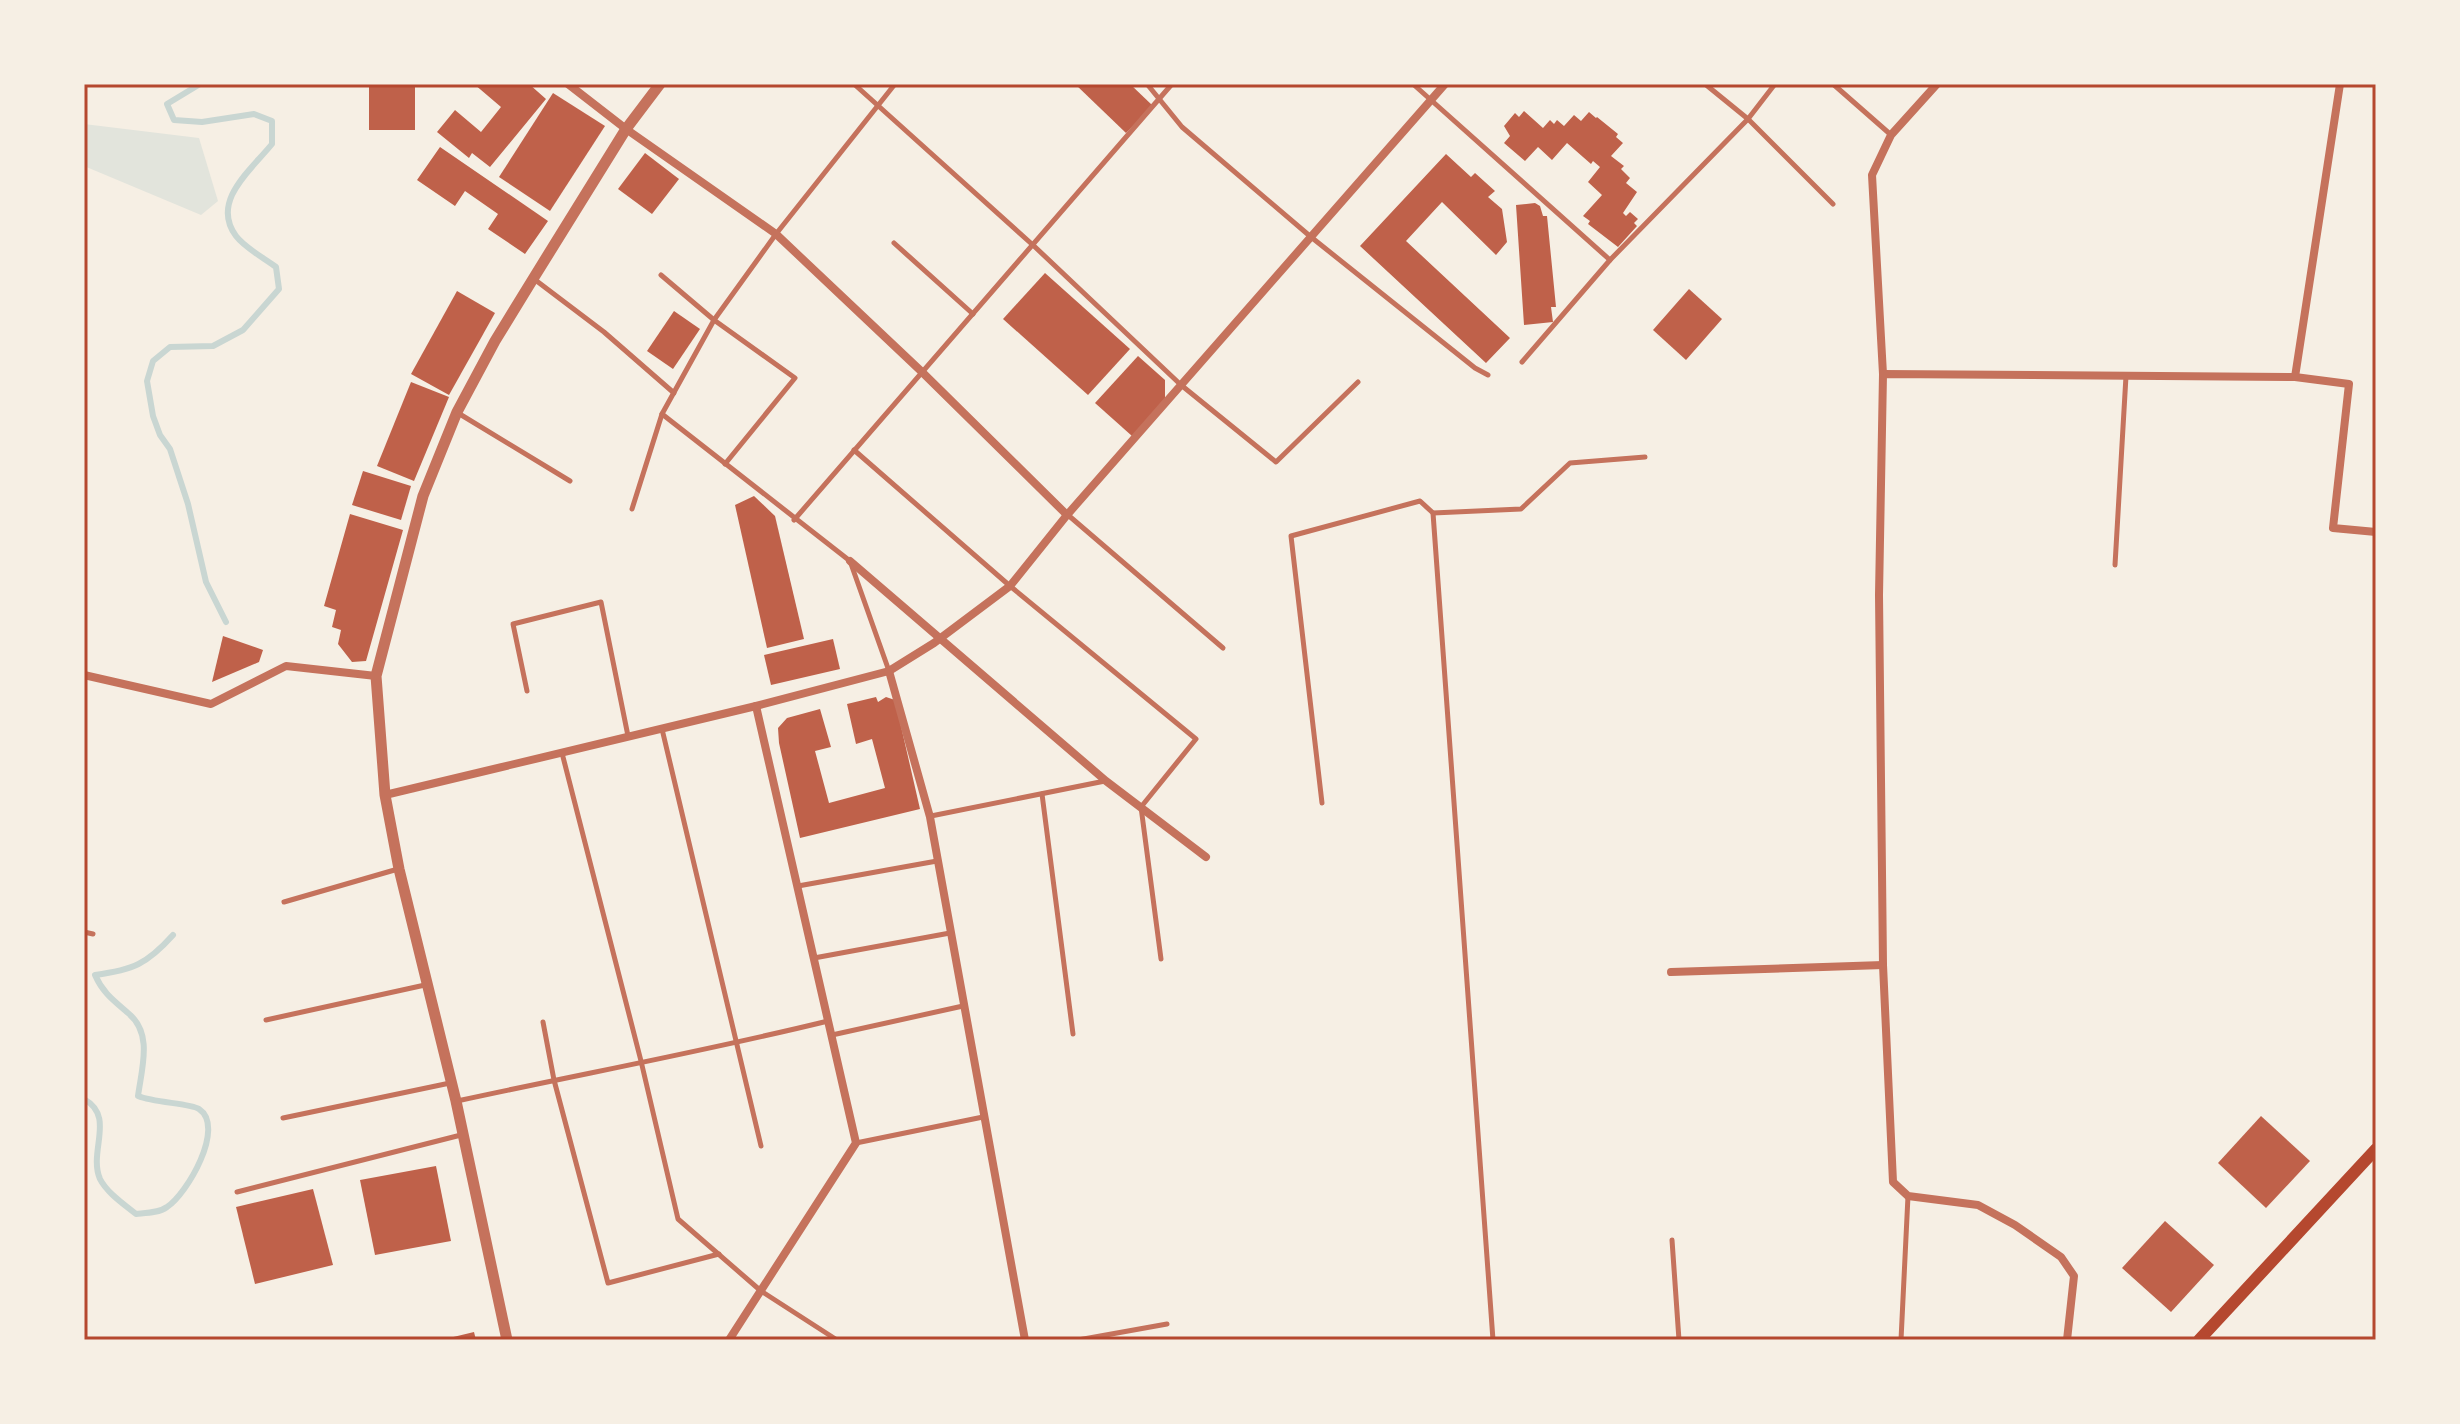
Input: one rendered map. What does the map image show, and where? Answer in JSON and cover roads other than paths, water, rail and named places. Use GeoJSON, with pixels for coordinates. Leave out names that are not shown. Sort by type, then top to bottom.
{"type":"FeatureCollection","features":[{"type":"Feature","properties":{"kind":"main road"},"geometry":{"type":"LineString","coordinates":[[2199,1340],[2376,1149]]}},
{"type":"Feature","properties":{"kind":"street"},"geometry":{"type":"LineString","coordinates":[[568,84],[626,129],[776,234],[1067,515]]}},
{"type":"Feature","properties":{"kind":"street"},"geometry":{"type":"LineString","coordinates":[[507,1340],[452,1083],[399,869],[385,795],[376,676],[423,496],[457,412],[533,279],[626,129],[660,84]]}},
{"type":"Feature","properties":{"kind":"street"},"geometry":{"type":"LineString","coordinates":[[385,795],[889,671],[941,637],[1010,586],[1067,515],[1445,84]]}},
{"type":"Feature","properties":{"kind":"street"},"geometry":{"type":"LineString","coordinates":[[1937,84],[1891,135],[1872,175],[1883,374],[1879,610],[1883,965],[1893,1182],[1908,1196],[1978,1205],[2015,1225],[2061,1257],[2074,1276],[2067,1340]]}},
{"type":"Feature","properties":{"kind":"street"},"geometry":{"type":"LineString","coordinates":[[2295,377],[2340,84]]}},
{"type":"Feature","properties":{"kind":"street"},"geometry":{"type":"LineString","coordinates":[[1883,374],[2295,377],[2349,384],[2333,528],[2376,532]]}},
{"type":"Feature","properties":{"kind":"street"},"geometry":{"type":"LineString","coordinates":[[850,561],[1106,781],[1206,857]]}},
{"type":"Feature","properties":{"kind":"street"},"geometry":{"type":"LineString","coordinates":[[84,675],[211,704],[286,666],[376,676]]}},
{"type":"Feature","properties":{"kind":"street"},"geometry":{"type":"LineString","coordinates":[[889,671],[930,817],[1025,1340]]}},
{"type":"Feature","properties":{"kind":"street"},"geometry":{"type":"LineString","coordinates":[[729,1340],[856,1143],[756,706]]}},
{"type":"Feature","properties":{"kind":"street"},"geometry":{"type":"LineString","coordinates":[[1671,972],[1883,965]]}},
{"type":"Feature","properties":{"kind":"lane"},"geometry":{"type":"LineString","coordinates":[[854,84],[1034,246],[1181,385],[1276,462],[1358,382]]}},
{"type":"Feature","properties":{"kind":"lane"},"geometry":{"type":"LineString","coordinates":[[632,509],[662,414],[714,320],[776,234],[895,84]]}},
{"type":"Feature","properties":{"kind":"lane"},"geometry":{"type":"LineString","coordinates":[[1147,84],[1182,127],[1311,237],[1475,368],[1488,375]]}},
{"type":"Feature","properties":{"kind":"lane"},"geometry":{"type":"LineString","coordinates":[[794,520],[1172,84]]}},
{"type":"Feature","properties":{"kind":"lane"},"geometry":{"type":"LineString","coordinates":[[1413,84],[1610,260]]}},
{"type":"Feature","properties":{"kind":"lane"},"geometry":{"type":"LineString","coordinates":[[1705,84],[1748,119],[1833,204]]}},
{"type":"Feature","properties":{"kind":"lane"},"geometry":{"type":"LineString","coordinates":[[1522,362],[1610,260],[1748,119],[1775,84]]}},
{"type":"Feature","properties":{"kind":"lane"},"geometry":{"type":"LineString","coordinates":[[1833,84],[1891,135]]}},
{"type":"Feature","properties":{"kind":"lane"},"geometry":{"type":"LineString","coordinates":[[894,243],[973,314]]}},
{"type":"Feature","properties":{"kind":"lane"},"geometry":{"type":"LineString","coordinates":[[661,275],[714,320],[795,378],[725,464]]}},
{"type":"Feature","properties":{"kind":"lane"},"geometry":{"type":"LineString","coordinates":[[533,279],[604,332],[674,393]]}},
{"type":"Feature","properties":{"kind":"lane"},"geometry":{"type":"LineString","coordinates":[[2115,565],[2126,375]]}},
{"type":"Feature","properties":{"kind":"lane"},"geometry":{"type":"LineString","coordinates":[[457,412],[570,481]]}},
{"type":"Feature","properties":{"kind":"lane"},"geometry":{"type":"LineString","coordinates":[[662,414],[850,561],[889,671]]}},
{"type":"Feature","properties":{"kind":"lane"},"geometry":{"type":"LineString","coordinates":[[854,450],[1010,586],[1196,739],[1141,807],[1161,959]]}},
{"type":"Feature","properties":{"kind":"lane"},"geometry":{"type":"LineString","coordinates":[[1433,513],[1521,509],[1570,463],[1645,457]]}},
{"type":"Feature","properties":{"kind":"lane"},"geometry":{"type":"LineString","coordinates":[[1322,803],[1291,536],[1420,501],[1433,513],[1493,1340]]}},
{"type":"Feature","properties":{"kind":"lane"},"geometry":{"type":"LineString","coordinates":[[1067,515],[1223,648]]}},
{"type":"Feature","properties":{"kind":"lane"},"geometry":{"type":"LineString","coordinates":[[527,691],[513,624],[601,602],[628,737]]}},
{"type":"Feature","properties":{"kind":"lane"},"geometry":{"type":"LineString","coordinates":[[661,729],[761,1146]]}},
{"type":"Feature","properties":{"kind":"lane"},"geometry":{"type":"LineString","coordinates":[[562,753],[678,1219],[761,1291],[837,1340]]}},
{"type":"Feature","properties":{"kind":"lane"},"geometry":{"type":"LineString","coordinates":[[930,817],[1106,781]]}},
{"type":"Feature","properties":{"kind":"lane"},"geometry":{"type":"LineString","coordinates":[[1042,794],[1073,1034]]}},
{"type":"Feature","properties":{"kind":"lane"},"geometry":{"type":"LineString","coordinates":[[798,886],[937,861]]}},
{"type":"Feature","properties":{"kind":"lane"},"geometry":{"type":"LineString","coordinates":[[284,902],[399,869]]}},
{"type":"Feature","properties":{"kind":"lane"},"geometry":{"type":"LineString","coordinates":[[84,932],[93,934]]}},
{"type":"Feature","properties":{"kind":"lane"},"geometry":{"type":"LineString","coordinates":[[814,958],[950,933]]}},
{"type":"Feature","properties":{"kind":"lane"},"geometry":{"type":"LineString","coordinates":[[266,1020],[428,985]]}},
{"type":"Feature","properties":{"kind":"lane"},"geometry":{"type":"LineString","coordinates":[[832,1035],[963,1006]]}},
{"type":"Feature","properties":{"kind":"lane"},"geometry":{"type":"LineString","coordinates":[[456,1101],[736,1044],[828,1021]]}},
{"type":"Feature","properties":{"kind":"lane"},"geometry":{"type":"LineString","coordinates":[[543,1022],[554,1080],[608,1283],[720,1253]]}},
{"type":"Feature","properties":{"kind":"lane"},"geometry":{"type":"LineString","coordinates":[[283,1118],[452,1083]]}},
{"type":"Feature","properties":{"kind":"lane"},"geometry":{"type":"LineString","coordinates":[[856,1143],[983,1117]]}},
{"type":"Feature","properties":{"kind":"lane"},"geometry":{"type":"LineString","coordinates":[[237,1192],[463,1134]]}},
{"type":"Feature","properties":{"kind":"lane"},"geometry":{"type":"LineString","coordinates":[[1901,1340],[1908,1196]]}},
{"type":"Feature","properties":{"kind":"lane"},"geometry":{"type":"LineString","coordinates":[[1672,1240],[1679,1340]]}},
{"type":"Feature","properties":{"kind":"lane"},"geometry":{"type":"LineString","coordinates":[[1078,1340],[1167,1324]]}},
{"type":"Feature","properties":{"kind":"waterway"},"geometry":{"type":"LineString","coordinates":[[200,84],[167,104],[174,120],[202,122],[254,114],[272,121],[272,144],[237,186],[228,210],[229,223],[236,236],[276,267],[279,289],[243,330],[213,346],[170,347],[153,361],[147,381],[153,416],[160,435],[170,449],[188,504],[206,582],[226,622]]}},
{"type":"Feature","properties":{"kind":"waterway"},"geometry":{"type":"LineString","coordinates":[[84,1099],[98,1115],[97,1168],[103,1184],[136,1214],[156,1212],[167,1207],[184,1189],[201,1160],[208,1130],[206,1118],[194,1107],[138,1096],[144,1051],[141,1030],[136,1021],[105,992],[95,975],[138,964],[173,935]]}}]}
